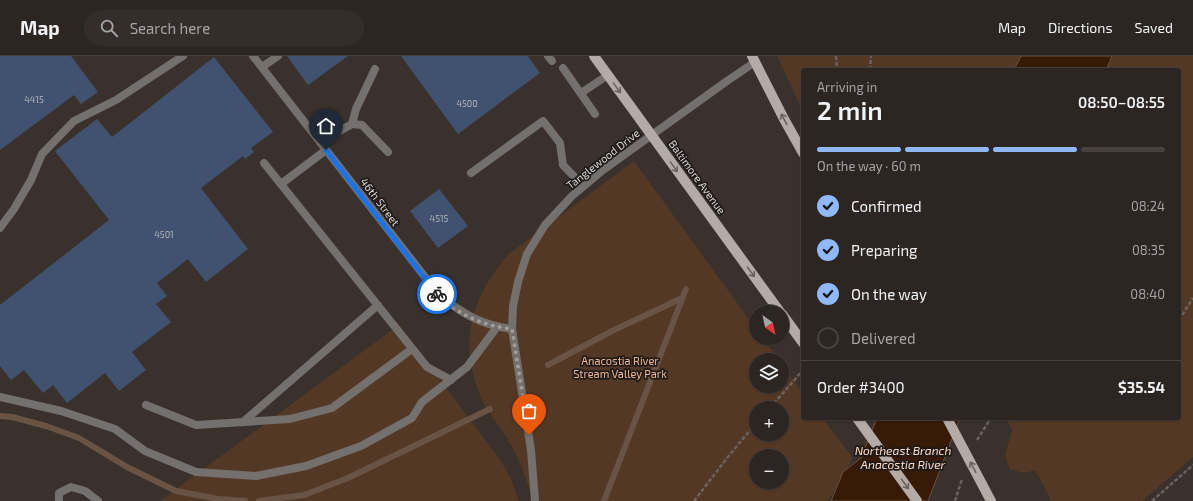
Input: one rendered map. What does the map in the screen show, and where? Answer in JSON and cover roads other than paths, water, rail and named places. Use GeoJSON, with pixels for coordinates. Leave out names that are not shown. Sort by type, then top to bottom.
{"type":"FeatureCollection","features":[{"type":"Feature","properties":{"kind":"main road","name":"Baltimore Avenue"},"geometry":{"type":"LineString","coordinates":[[594,56],[775,305]]}},
{"type":"Feature","properties":{"kind":"main road"},"geometry":{"type":"LineString","coordinates":[[753,59],[801,149]]}},
{"type":"Feature","properties":{"kind":"main road","name":"Baltimore Avenue"},"geometry":{"type":"LineString","coordinates":[[789,324],[801,340]]}},
{"type":"Feature","properties":{"kind":"main road"},"geometry":{"type":"LineString","coordinates":[[858,420],[917,501]]}},
{"type":"Feature","properties":{"kind":"main road"},"geometry":{"type":"LineString","coordinates":[[948,420],[991,501]]}},
{"type":"Feature","properties":{"kind":"street"},"geometry":{"type":"LineString","coordinates":[[0,228],[14,209],[31,180],[42,154],[74,121],[116,100],[183,56]]}},
{"type":"Feature","properties":{"kind":"street","name":"46th Street"},"geometry":{"type":"LineString","coordinates":[[253,56],[439,295],[459,312],[497,327],[512,329]]}},
{"type":"Feature","properties":{"kind":"street"},"geometry":{"type":"LineString","coordinates":[[262,68],[278,56]]}},
{"type":"Feature","properties":{"kind":"street","name":"Tanglewood Drive"},"geometry":{"type":"LineString","coordinates":[[535,501],[531,450],[512,329],[513,306],[518,282],[527,254],[545,225],[583,186],[753,59]]}},
{"type":"Feature","properties":{"kind":"street"},"geometry":{"type":"LineString","coordinates":[[563,68],[595,114]]}},
{"type":"Feature","properties":{"kind":"street"},"geometry":{"type":"LineString","coordinates":[[352,124],[356,108],[375,69]]}},
{"type":"Feature","properties":{"kind":"street"},"geometry":{"type":"LineString","coordinates":[[581,93],[608,75]]}},
{"type":"Feature","properties":{"kind":"street"},"geometry":{"type":"LineString","coordinates":[[471,173],[543,121],[560,143],[562,165],[583,186]]}},
{"type":"Feature","properties":{"kind":"street"},"geometry":{"type":"LineString","coordinates":[[320,142],[352,124],[362,125],[388,152]]}},
{"type":"Feature","properties":{"kind":"street"},"geometry":{"type":"LineString","coordinates":[[281,184],[326,150]]}},
{"type":"Feature","properties":{"kind":"street"},"geometry":{"type":"LineString","coordinates":[[264,163],[427,368],[451,380]]}},
{"type":"Feature","properties":{"kind":"street"},"geometry":{"type":"LineString","coordinates":[[244,422],[378,305]]}},
{"type":"Feature","properties":{"kind":"street"},"geometry":{"type":"LineString","coordinates":[[0,397],[61,411],[115,429],[145,452],[196,472],[256,476],[306,466],[361,446],[412,418],[422,402],[467,366],[497,327]]}},
{"type":"Feature","properties":{"kind":"street"},"geometry":{"type":"LineString","coordinates":[[146,405],[196,424],[290,420],[332,408],[412,349]]}},
{"type":"Feature","properties":{"kind":"street"},"geometry":{"type":"LineString","coordinates":[[59,501],[59,492],[71,487],[85,491],[98,501]]}},
{"type":"Feature","properties":{"kind":"water"},"geometry":{"type":"Polygon","coordinates":[[[1021,56],[1112,56],[1107,68],[1015,68],[1021,56]]]}},
{"type":"Feature","properties":{"kind":"water","name":"Northeast Branch Anacostia River"},"geometry":{"type":"Polygon","coordinates":[[[876,420],[959,420],[928,501],[831,501],[843,472],[861,458],[876,420]]]}},
{"type":"Feature","properties":{"kind":"waterway"},"geometry":{"type":"LineString","coordinates":[[604,501],[686,289]]}},
{"type":"Feature","properties":{"kind":"waterway"},"geometry":{"type":"LineString","coordinates":[[548,365],[612,331],[682,298]]}},
{"type":"Feature","properties":{"kind":"waterway"},"geometry":{"type":"LineString","coordinates":[[259,501],[304,495],[348,478],[490,409]]}},
{"type":"Feature","properties":{"kind":"waterway"},"geometry":{"type":"LineString","coordinates":[[0,416],[12,417],[46,426],[79,438],[127,467],[176,491],[218,499],[245,501]]}},
{"type":"Feature","properties":{"kind":"park label","name":"Anacostia River Stream Valley Park"},"geometry":{"type":"Point","coordinates":[620,367]}}]}
